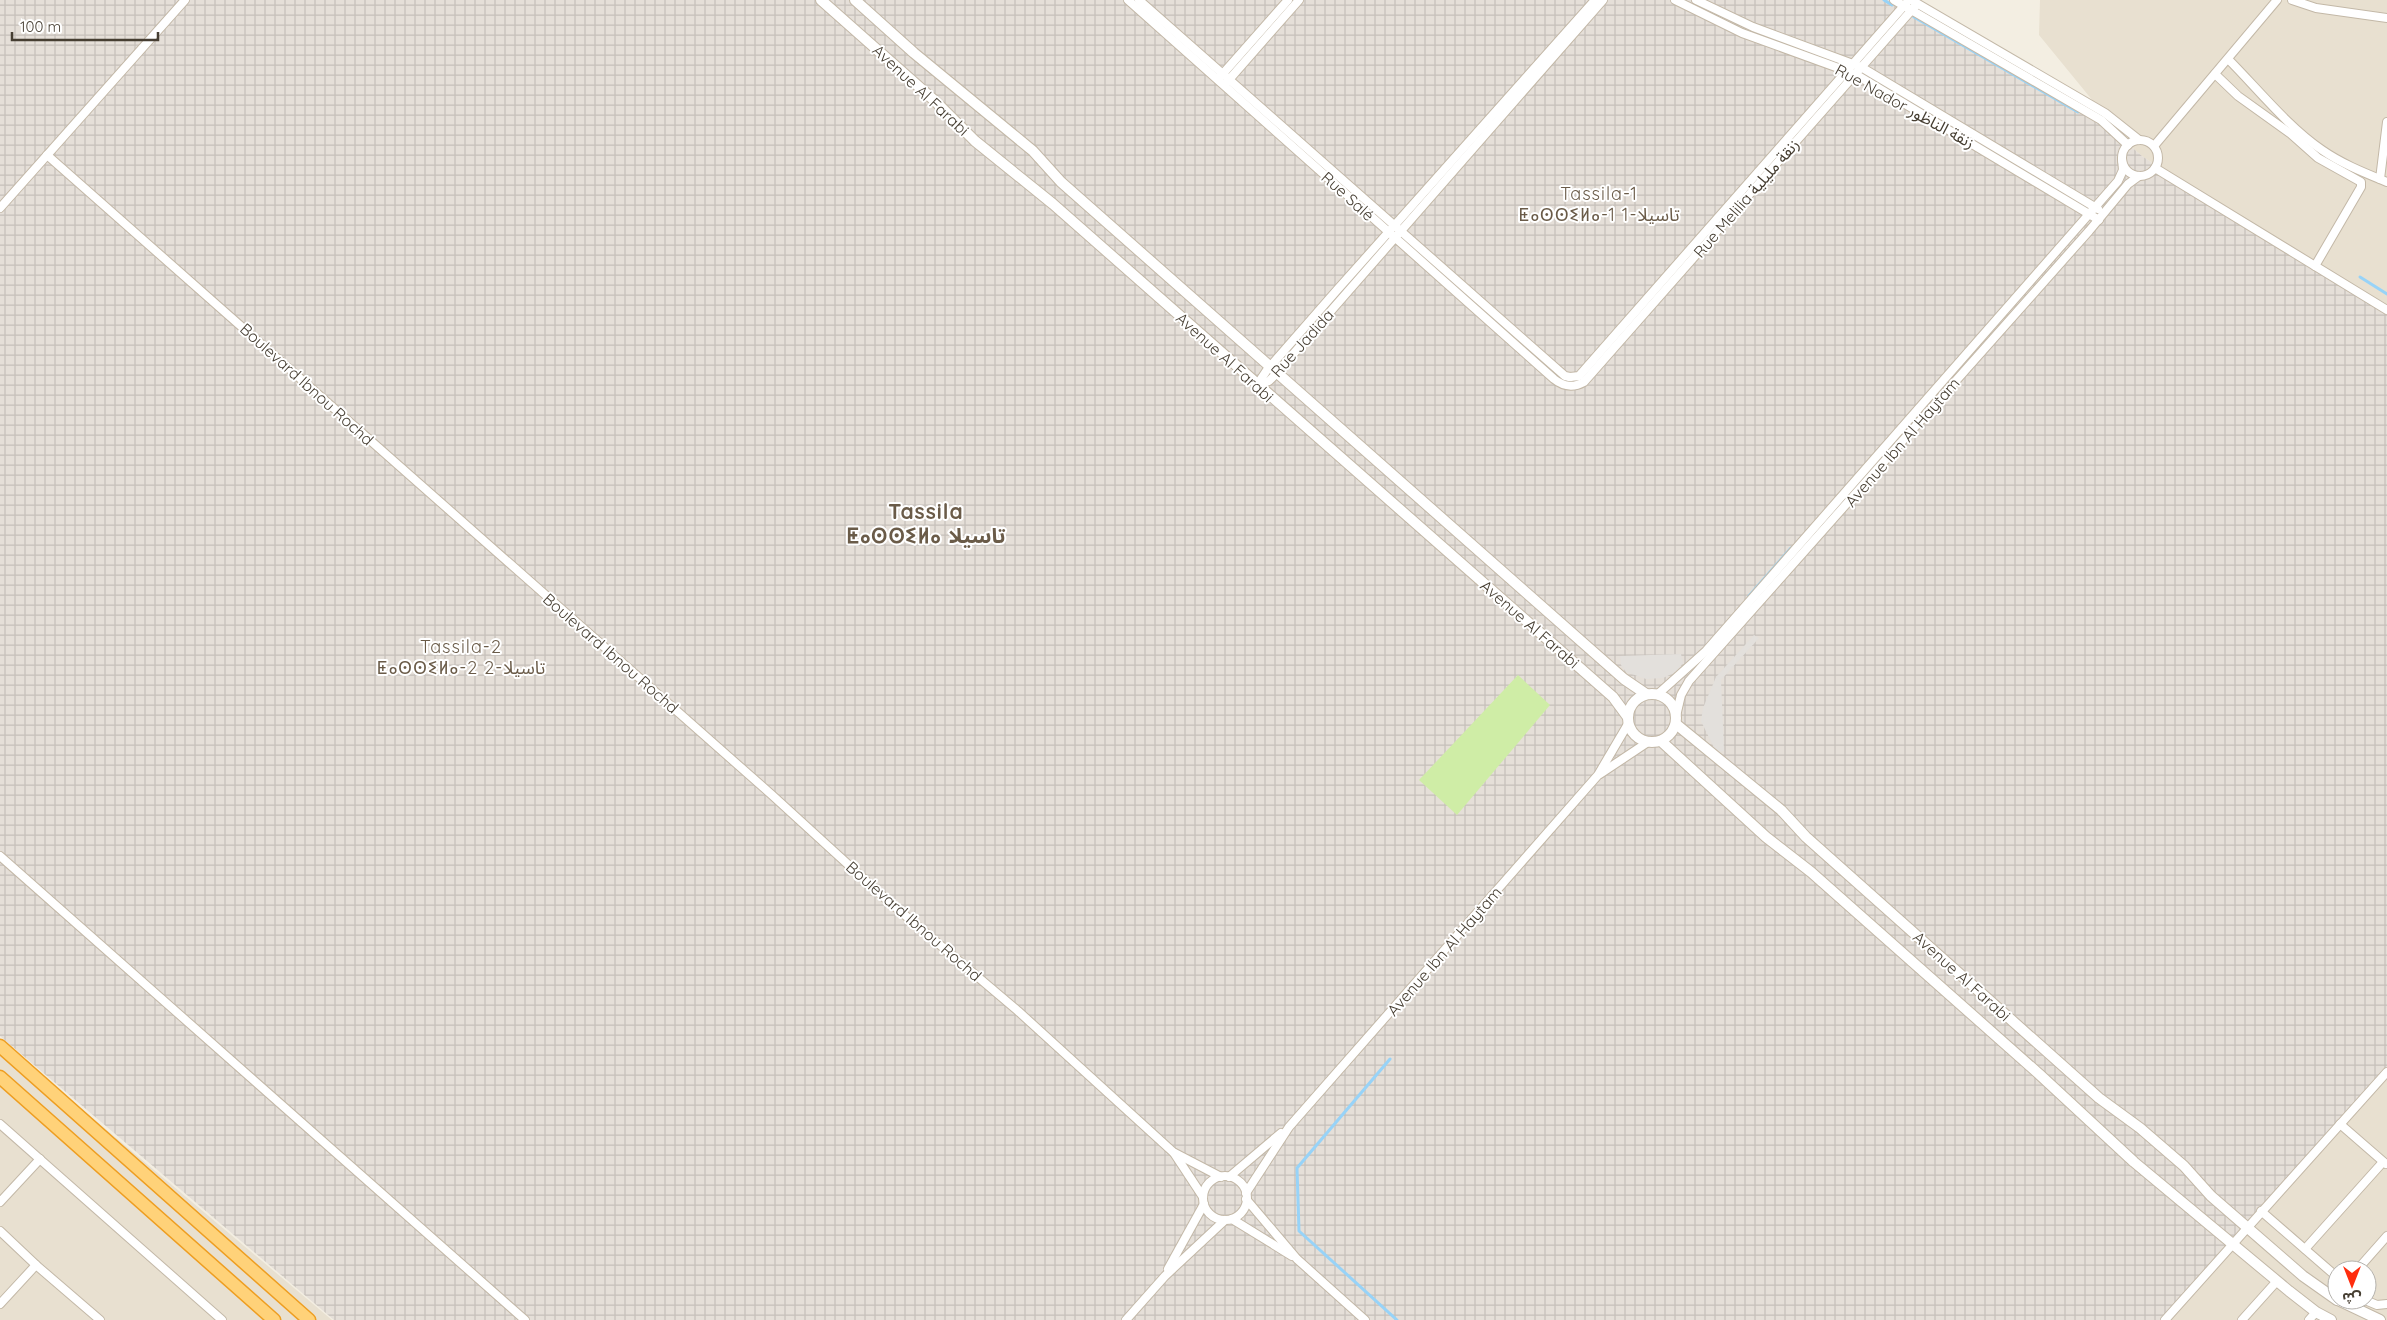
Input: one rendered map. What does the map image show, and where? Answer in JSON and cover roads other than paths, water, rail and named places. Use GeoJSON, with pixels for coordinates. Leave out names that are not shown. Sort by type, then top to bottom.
{"type":"FeatureCollection","features":[{"type":"Feature","properties":{"kind":"highway"},"geometry":{"type":"LineString","coordinates":[[0,1046],[309,1320]]}},
{"type":"Feature","properties":{"kind":"highway"},"geometry":{"type":"LineString","coordinates":[[0,1077],[274,1320]]}},
{"type":"Feature","properties":{"kind":"street"},"geometry":{"type":"LineString","coordinates":[[0,208],[185,0]]}},
{"type":"Feature","properties":{"kind":"street","name":"Avenue Al Farabi"},"geometry":{"type":"LineString","coordinates":[[821,0],[931,97],[975,141],[1014,175],[1053,204],[1604,690],[1620,706],[1627,720]]}},
{"type":"Feature","properties":{"kind":"street","name":"Avenue Al Farabi"},"geometry":{"type":"LineString","coordinates":[[855,0],[914,53],[1033,151],[1061,182],[1275,369],[1624,680],[1646,694]]}},
{"type":"Feature","properties":{"kind":"street","name":"Rue Salé"},"geometry":{"type":"LineString","coordinates":[[1128,0],[1220,77]]}},
{"type":"Feature","properties":{"kind":"street","name":"Rue Salé"},"geometry":{"type":"LineString","coordinates":[[1139,0],[1226,83],[1392,235],[1554,379],[1562,384],[1571,386]]}},
{"type":"Feature","properties":{"kind":"street"},"geometry":{"type":"LineString","coordinates":[[1220,77],[1288,0]]}},
{"type":"Feature","properties":{"kind":"street"},"geometry":{"type":"LineString","coordinates":[[1226,83],[1299,0]]}},
{"type":"Feature","properties":{"kind":"street","name":"Rue Jadida"},"geometry":{"type":"LineString","coordinates":[[1257,385],[1269,381],[1275,369],[1595,0]]}},
{"type":"Feature","properties":{"kind":"street","name":"Rue Jadida"},"geometry":{"type":"LineString","coordinates":[[1398,228],[1603,0]]}},
{"type":"Feature","properties":{"kind":"street","name":"Rue Nador زنقة الناظور"},"geometry":{"type":"LineString","coordinates":[[1675,0],[1742,32],[1851,72],[2092,210]]}},
{"type":"Feature","properties":{"kind":"street","name":"Rue Nador زنقة الناظور"},"geometry":{"type":"LineString","coordinates":[[1696,0],[1760,30],[1857,65],[2101,216]]}},
{"type":"Feature","properties":{"kind":"street"},"geometry":{"type":"LineString","coordinates":[[1894,0],[1910,4],[2105,113],[2138,140],[2154,146],[2158,156],[2155,168],[2147,175],[2139,176],[2126,170],[2122,160],[2128,145],[2138,140]]}},
{"type":"Feature","properties":{"kind":"street"},"geometry":{"type":"LineString","coordinates":[[2154,146],[2278,0]]}},
{"type":"Feature","properties":{"kind":"street"},"geometry":{"type":"LineString","coordinates":[[2292,0],[2316,8],[2387,18]]}},
{"type":"Feature","properties":{"kind":"street"},"geometry":{"type":"LineString","coordinates":[[1910,4],[2101,120],[2128,145]]}},
{"type":"Feature","properties":{"kind":"street","name":"Rue Melilia زنقة مليلية"},"geometry":{"type":"LineString","coordinates":[[1571,386],[1584,382],[1910,4]]}},
{"type":"Feature","properties":{"kind":"street"},"geometry":{"type":"LineString","coordinates":[[2228,59],[2297,129],[2338,165],[2360,181],[2362,185],[2315,266]]}},
{"type":"Feature","properties":{"kind":"street","name":"Rue Melilia زنقة مليلية"},"geometry":{"type":"LineString","coordinates":[[1570,377],[1579,376],[1851,72]]}},
{"type":"Feature","properties":{"kind":"street"},"geometry":{"type":"LineString","coordinates":[[2215,74],[2238,96],[2291,134],[2318,158],[2384,181],[2387,122]]}},
{"type":"Feature","properties":{"kind":"street","name":"Rue Salé"},"geometry":{"type":"LineString","coordinates":[[1226,83],[1398,228],[1566,376],[1570,377]]}},
{"type":"Feature","properties":{"kind":"street","name":"Boulevard Ibnou Rochd"},"geometry":{"type":"LineString","coordinates":[[47,155],[758,783],[887,900],[1018,1011],[1173,1152],[1203,1200]]}},
{"type":"Feature","properties":{"kind":"street","name":"Avenue Ibn Al Haytam"},"geometry":{"type":"LineString","coordinates":[[1658,694],[1706,651],[2120,178],[2123,170],[2122,160]]}},
{"type":"Feature","properties":{"kind":"street"},"geometry":{"type":"LineString","coordinates":[[2155,168],[2387,310]]}},
{"type":"Feature","properties":{"kind":"street","name":"Avenue Ibn Al Haytam"},"geometry":{"type":"LineString","coordinates":[[1676,720],[1681,694],[1689,681],[1763,600],[2128,184],[2139,176]]}},
{"type":"Feature","properties":{"kind":"street"},"geometry":{"type":"LineString","coordinates":[[1957,363],[1966,369]]}},
{"type":"Feature","properties":{"kind":"street"},"geometry":{"type":"LineString","coordinates":[[1570,377],[1571,386]]}},
{"type":"Feature","properties":{"kind":"street"},"geometry":{"type":"LineString","coordinates":[[1646,694],[1658,694],[1671,702],[1676,720],[1673,731],[1661,741],[1648,742],[1634,736],[1627,720],[1630,706],[1635,699],[1646,694]]}},
{"type":"Feature","properties":{"kind":"street","name":"Avenue Ibn Al Haytam"},"geometry":{"type":"LineString","coordinates":[[1246,1196],[1289,1127],[1598,775],[1627,720]]}},
{"type":"Feature","properties":{"kind":"street","name":"Avenue Al Farabi"},"geometry":{"type":"LineString","coordinates":[[1676,720],[1780,810],[1806,837],[2099,1098],[2140,1128],[2184,1166],[2211,1196],[2303,1276],[2327,1293]]}},
{"type":"Feature","properties":{"kind":"street","name":"Avenue Al Farabi"},"geometry":{"type":"LineString","coordinates":[[1661,741],[1766,837],[1811,872],[2096,1125],[2134,1162],[2277,1281],[2312,1316],[2332,1320]]}},
{"type":"Feature","properties":{"kind":"street","name":"Avenue Ibn Al Haytam"},"geometry":{"type":"LineString","coordinates":[[1598,775],[1648,742]]}},
{"type":"Feature","properties":{"kind":"street"},"geometry":{"type":"LineString","coordinates":[[0,856],[525,1320]]}},
{"type":"Feature","properties":{"kind":"street"},"geometry":{"type":"LineString","coordinates":[[2165,1320],[2231,1244],[2387,1072]]}},
{"type":"Feature","properties":{"kind":"street"},"geometry":{"type":"LineString","coordinates":[[0,1124],[222,1320]]}},
{"type":"Feature","properties":{"kind":"street"},"geometry":{"type":"LineString","coordinates":[[2305,1249],[2385,1164],[2340,1124]]}},
{"type":"Feature","properties":{"kind":"street","name":"Avenue Ibn Al Haytam"},"geometry":{"type":"LineString","coordinates":[[1225,1177],[1289,1127]]}},
{"type":"Feature","properties":{"kind":"street","name":"Boulevard Ibnou Rochd"},"geometry":{"type":"LineString","coordinates":[[1173,1152],[1225,1177]]}},
{"type":"Feature","properties":{"kind":"street"},"geometry":{"type":"LineString","coordinates":[[0,1202],[40,1159]]}},
{"type":"Feature","properties":{"kind":"street"},"geometry":{"type":"LineString","coordinates":[[1165,1276],[1203,1200],[1209,1183],[1225,1177],[1241,1184],[1246,1196],[1297,1260],[1365,1320]]}},
{"type":"Feature","properties":{"kind":"street"},"geometry":{"type":"LineString","coordinates":[[1126,1320],[1165,1276],[1228,1219],[1243,1210],[1246,1196]]}},
{"type":"Feature","properties":{"kind":"street"},"geometry":{"type":"LineString","coordinates":[[1203,1200],[1212,1216],[1228,1219],[1297,1260]]}},
{"type":"Feature","properties":{"kind":"street"},"geometry":{"type":"LineString","coordinates":[[2261,1211],[2327,1268]]}},
{"type":"Feature","properties":{"kind":"street"},"geometry":{"type":"LineString","coordinates":[[0,1231],[100,1320]]}},
{"type":"Feature","properties":{"kind":"street"},"geometry":{"type":"LineString","coordinates":[[2366,1260],[2387,1236]]}},
{"type":"Feature","properties":{"kind":"street"},"geometry":{"type":"LineString","coordinates":[[0,1304],[36,1265]]}},
{"type":"Feature","properties":{"kind":"street"},"geometry":{"type":"LineString","coordinates":[[2242,1320],[2277,1281]]}},
{"type":"Feature","properties":{"kind":"street","name":"Avenue Al Farabi"},"geometry":{"type":"LineString","coordinates":[[2358,1310],[2380,1320]]}},
{"type":"Feature","properties":{"kind":"waterway"},"geometry":{"type":"LineString","coordinates":[[1884,0],[1892,5]]}},
{"type":"Feature","properties":{"kind":"waterway"},"geometry":{"type":"LineString","coordinates":[[1914,17],[2078,112]]}},
{"type":"Feature","properties":{"kind":"waterway"},"geometry":{"type":"LineString","coordinates":[[2360,277],[2387,294]]}},
{"type":"Feature","properties":{"kind":"waterway"},"geometry":{"type":"LineString","coordinates":[[1749,596],[1791,548]]}},
{"type":"Feature","properties":{"kind":"waterway"},"geometry":{"type":"LineString","coordinates":[[1390,1059],[1297,1168],[1299,1231],[1397,1320]]}},
{"type":"Feature","properties":{"kind":"district","name":"Tassila-1 ⵟⴰⵙⵙⵉⵍⴰ-1 1-تاسيلا"},"geometry":{"type":"Point","coordinates":[1599,204]}},
{"type":"Feature","properties":{"kind":"district","name":"Tassila ⵟⴰⵙⵙⵉⵍⴰ تاسيلا"},"geometry":{"type":"Point","coordinates":[926,524]}},
{"type":"Feature","properties":{"kind":"district","name":"Tassila-2 ⵟⴰⵙⵙⵉⵍⴰ-2 2-تاسيلا"},"geometry":{"type":"Point","coordinates":[461,658]}}]}
